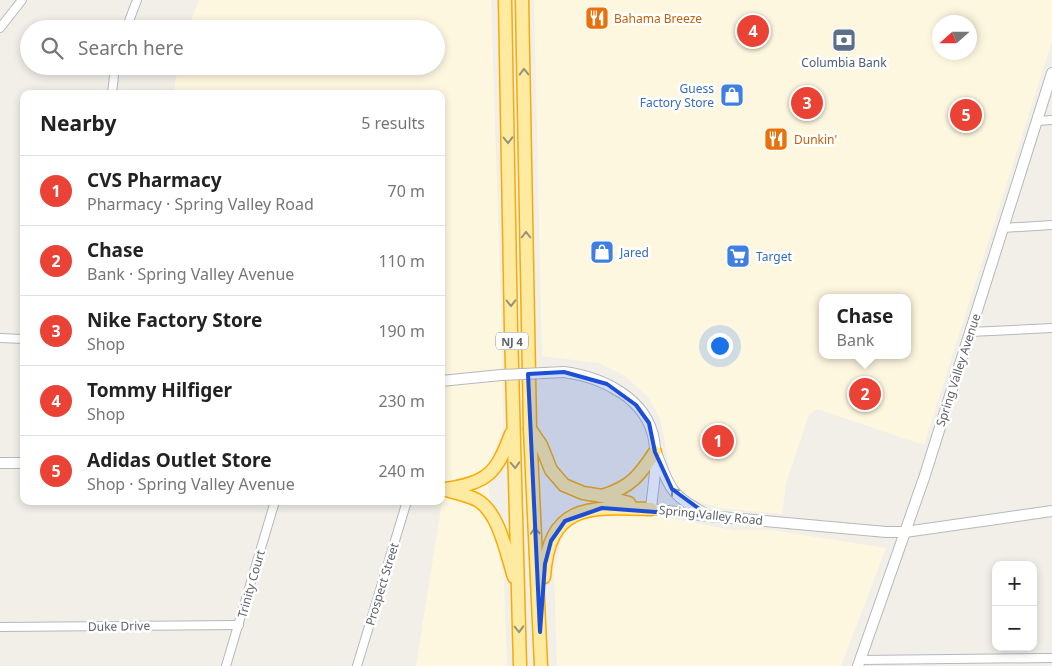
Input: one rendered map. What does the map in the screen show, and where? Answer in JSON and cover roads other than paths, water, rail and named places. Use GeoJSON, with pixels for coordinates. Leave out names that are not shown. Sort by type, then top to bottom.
{"type":"FeatureCollection","features":[{"type":"Feature","properties":{"kind":"highway","name":"NJ 4"},"geometry":{"type":"LineString","coordinates":[[505,0],[520,666]]}},
{"type":"Feature","properties":{"kind":"highway","name":"NJ 4"},"geometry":{"type":"LineString","coordinates":[[522,0],[530,429],[541,666]]}},
{"type":"Feature","properties":{"kind":"highway"},"geometry":{"type":"LineString","coordinates":[[445,489],[474,484],[494,469],[514,427]]}},
{"type":"Feature","properties":{"kind":"highway"},"geometry":{"type":"LineString","coordinates":[[530,429],[540,445],[551,470],[559,480],[576,491],[651,509]]}},
{"type":"Feature","properties":{"kind":"highway"},"geometry":{"type":"LineString","coordinates":[[602,496],[631,483],[640,475],[655,452]]}},
{"type":"Feature","properties":{"kind":"highway"},"geometry":{"type":"LineString","coordinates":[[445,490],[478,501],[489,510],[502,538],[518,591]]}},
{"type":"Feature","properties":{"kind":"highway"},"geometry":{"type":"LineString","coordinates":[[540,632],[546,556],[555,534],[565,521],[579,513],[602,508],[651,509]]}},
{"type":"Feature","properties":{"kind":"street"},"geometry":{"type":"LineString","coordinates":[[0,28],[22,0]]}},
{"type":"Feature","properties":{"kind":"street"},"geometry":{"type":"LineString","coordinates":[[129,20],[137,0]]}},
{"type":"Feature","properties":{"kind":"street","name":"Spring Valley Avenue"},"geometry":{"type":"LineString","coordinates":[[859,663],[924,478],[1052,73]]}},
{"type":"Feature","properties":{"kind":"street"},"geometry":{"type":"LineString","coordinates":[[113,90],[115,75]]}},
{"type":"Feature","properties":{"kind":"street"},"geometry":{"type":"LineString","coordinates":[[1037,121],[1052,120]]}},
{"type":"Feature","properties":{"kind":"street"},"geometry":{"type":"LineString","coordinates":[[1003,228],[1052,225]]}},
{"type":"Feature","properties":{"kind":"street"},"geometry":{"type":"LineString","coordinates":[[970,332],[1052,328]]}},
{"type":"Feature","properties":{"kind":"street"},"geometry":{"type":"LineString","coordinates":[[0,338],[20,340]]}},
{"type":"Feature","properties":{"kind":"street","name":"Spring Valley Road"},"geometry":{"type":"LineString","coordinates":[[445,381],[564,372],[607,384],[622,393],[636,405],[651,429],[655,452],[651,509],[886,532],[905,532],[1052,511]]}},
{"type":"Feature","properties":{"kind":"street"},"geometry":{"type":"LineString","coordinates":[[655,452],[668,483],[675,494],[709,516]]}},
{"type":"Feature","properties":{"kind":"street"},"geometry":{"type":"LineString","coordinates":[[0,464],[20,463]]}},
{"type":"Feature","properties":{"kind":"street","name":"Trinity Court"},"geometry":{"type":"LineString","coordinates":[[226,666],[274,505]]}},
{"type":"Feature","properties":{"kind":"street","name":"Prospect Street"},"geometry":{"type":"LineString","coordinates":[[357,666],[406,505]]}},
{"type":"Feature","properties":{"kind":"street","name":"Duke Drive"},"geometry":{"type":"LineString","coordinates":[[0,627],[239,625]]}},
{"type":"Feature","properties":{"kind":"street"},"geometry":{"type":"LineString","coordinates":[[859,663],[1052,658]]}},
{"type":"Feature","properties":{"kind":"place","name":"Bahama Breeze"},"geometry":{"type":"Point","coordinates":[597,18]}},
{"type":"Feature","properties":{"kind":"place","name":"Tommy Hilfiger"},"geometry":{"type":"Point","coordinates":[753,31]}},
{"type":"Feature","properties":{"kind":"place","name":"Columbia Bank"},"geometry":{"type":"Point","coordinates":[844,40]}},
{"type":"Feature","properties":{"kind":"place","name":"Guess Factory Store"},"geometry":{"type":"Point","coordinates":[732,95]}},
{"type":"Feature","properties":{"kind":"place","name":"Nike Factory Store"},"geometry":{"type":"Point","coordinates":[807,103]}},
{"type":"Feature","properties":{"kind":"place","name":"Adidas Outlet Store"},"geometry":{"type":"Point","coordinates":[966,115]}},
{"type":"Feature","properties":{"kind":"place","name":"Dunkin'"},"geometry":{"type":"Point","coordinates":[776,139]}},
{"type":"Feature","properties":{"kind":"place","name":"Jared"},"geometry":{"type":"Point","coordinates":[602,252]}},
{"type":"Feature","properties":{"kind":"place","name":"Target"},"geometry":{"type":"Point","coordinates":[738,256]}},
{"type":"Feature","properties":{"kind":"place","name":"Chase"},"geometry":{"type":"Point","coordinates":[865,394]}},
{"type":"Feature","properties":{"kind":"place","name":"CVS Pharmacy"},"geometry":{"type":"Point","coordinates":[718,441]}}]}
